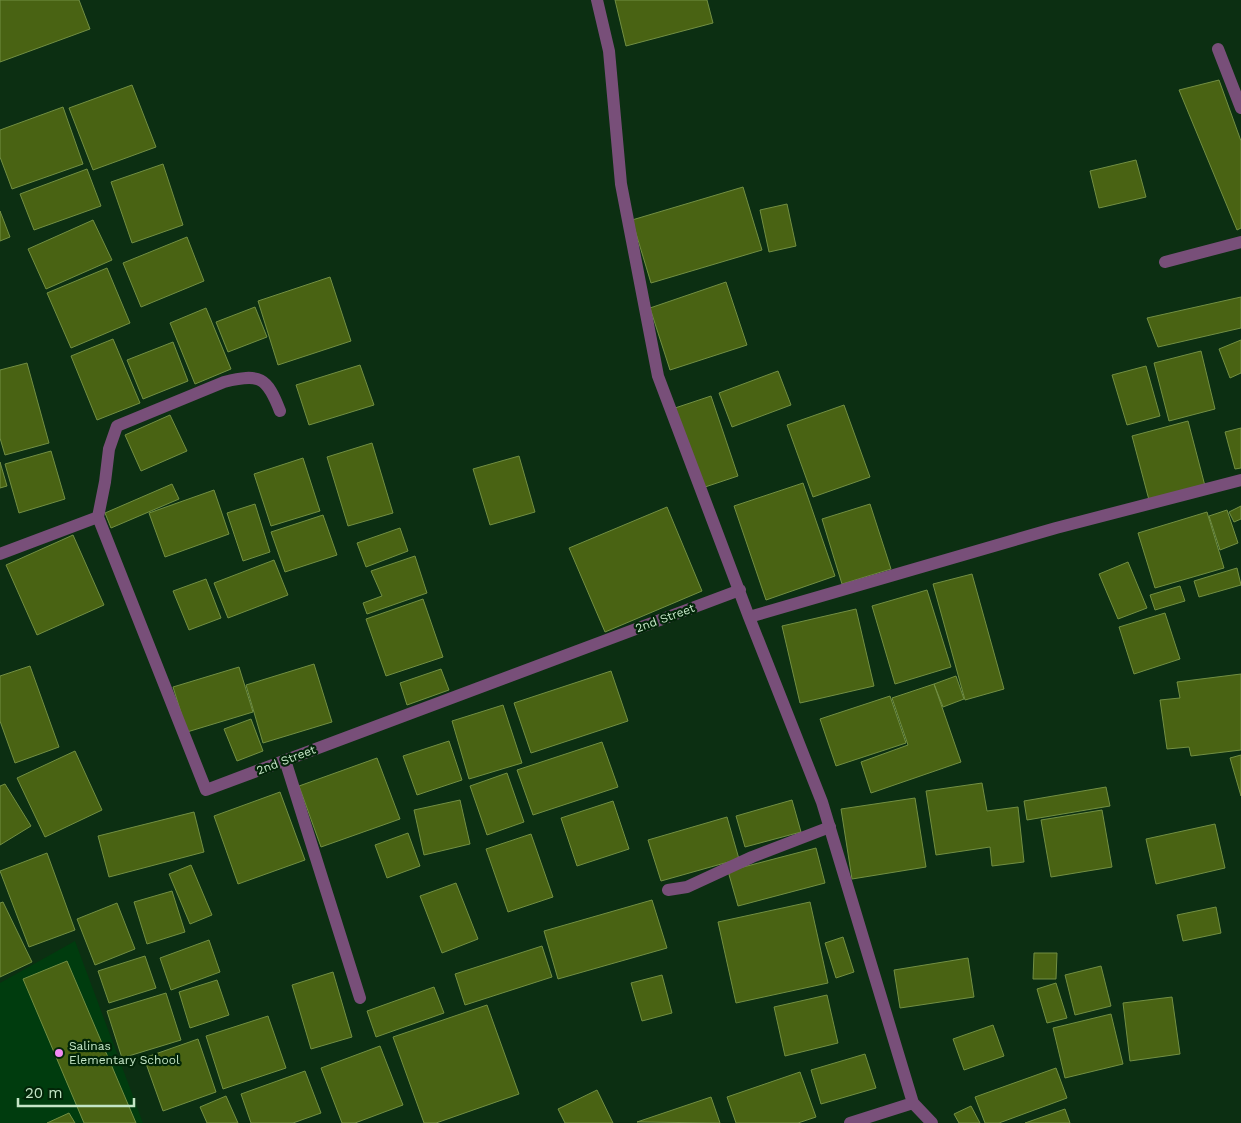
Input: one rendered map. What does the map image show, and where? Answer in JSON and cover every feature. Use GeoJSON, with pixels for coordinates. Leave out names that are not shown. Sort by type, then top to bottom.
{"type":"FeatureCollection","features":[{"type":"Feature","properties":{"kind":"street"},"geometry":{"type":"LineString","coordinates":[[597,0],[609,51],[621,184],[658,376],[749,617],[822,802],[914,1103],[932,1123]]}},
{"type":"Feature","properties":{"kind":"street"},"geometry":{"type":"LineString","coordinates":[[1218,49],[1241,108]]}},
{"type":"Feature","properties":{"kind":"street"},"geometry":{"type":"LineString","coordinates":[[1165,262],[1241,242]]}},
{"type":"Feature","properties":{"kind":"street"},"geometry":{"type":"LineString","coordinates":[[0,554],[98,517],[105,482],[108,449],[117,426],[224,382],[243,377],[254,377],[266,384],[272,391],[280,411]]}},
{"type":"Feature","properties":{"kind":"street"},"geometry":{"type":"LineString","coordinates":[[749,617],[1056,528],[1241,480]]}},
{"type":"Feature","properties":{"kind":"street","name":"2nd Street"},"geometry":{"type":"LineString","coordinates":[[98,517],[206,790],[740,590]]}},
{"type":"Feature","properties":{"kind":"street"},"geometry":{"type":"LineString","coordinates":[[285,760],[360,998]]}},
{"type":"Feature","properties":{"kind":"street"},"geometry":{"type":"LineString","coordinates":[[668,890],[687,887],[752,857],[830,827]]}},
{"type":"Feature","properties":{"kind":"street"},"geometry":{"type":"LineString","coordinates":[[850,1123],[914,1103]]}},
{"type":"Feature","properties":{"kind":"shaded area","name":"Salinas Elementary School"},"geometry":{"type":"Polygon","coordinates":[[[75,941],[143,1123],[0,1123],[0,983],[75,941]]]}},
{"type":"Feature","properties":{"kind":"building"},"geometry":{"type":"Polygon","coordinates":[[[0,0],[79,0],[90,29],[0,62],[0,0]]]}},
{"type":"Feature","properties":{"kind":"building"},"geometry":{"type":"Polygon","coordinates":[[[615,0],[707,0],[713,23],[626,46],[615,0]]]}},
{"type":"Feature","properties":{"kind":"building"},"geometry":{"type":"Polygon","coordinates":[[[1219,80],[1241,141],[1241,228],[1237,230],[1179,90],[1219,80]]]}},
{"type":"Feature","properties":{"kind":"building"},"geometry":{"type":"Polygon","coordinates":[[[132,85],[156,147],[93,170],[69,108],[132,85]]]}},
{"type":"Feature","properties":{"kind":"building"},"geometry":{"type":"Polygon","coordinates":[[[63,107],[83,164],[12,189],[0,157],[0,130],[63,107]]]}},
{"type":"Feature","properties":{"kind":"building"},"geometry":{"type":"Polygon","coordinates":[[[1136,160],[1146,197],[1099,208],[1090,171],[1136,160]]]}},
{"type":"Feature","properties":{"kind":"building"},"geometry":{"type":"Polygon","coordinates":[[[163,164],[183,225],[132,243],[111,182],[163,164]]]}},
{"type":"Feature","properties":{"kind":"building"},"geometry":{"type":"Polygon","coordinates":[[[87,169],[101,206],[34,230],[20,194],[87,169]]]}},
{"type":"Feature","properties":{"kind":"building"},"geometry":{"type":"Polygon","coordinates":[[[743,187],[762,250],[651,283],[632,220],[743,187]]]}},
{"type":"Feature","properties":{"kind":"building"},"geometry":{"type":"Polygon","coordinates":[[[787,204],[796,246],[769,252],[760,210],[787,204]]]}},
{"type":"Feature","properties":{"kind":"building"},"geometry":{"type":"Polygon","coordinates":[[[0,211],[10,237],[0,241],[0,211]]]}},
{"type":"Feature","properties":{"kind":"building"},"geometry":{"type":"Polygon","coordinates":[[[93,220],[112,260],[46,289],[28,249],[93,220]]]}},
{"type":"Feature","properties":{"kind":"building"},"geometry":{"type":"Polygon","coordinates":[[[187,237],[204,281],[141,307],[123,263],[187,237]]]}},
{"type":"Feature","properties":{"kind":"building"},"geometry":{"type":"Polygon","coordinates":[[[107,268],[130,323],[71,348],[47,293],[107,268]]]}},
{"type":"Feature","properties":{"kind":"building"},"geometry":{"type":"Polygon","coordinates":[[[330,277],[351,341],[278,365],[258,301],[330,277]]]}},
{"type":"Feature","properties":{"kind":"building"},"geometry":{"type":"Polygon","coordinates":[[[726,282],[747,345],[670,370],[650,308],[726,282]]]}},
{"type":"Feature","properties":{"kind":"building"},"geometry":{"type":"Polygon","coordinates":[[[1241,297],[1241,328],[1158,347],[1147,318],[1241,297]]]}},
{"type":"Feature","properties":{"kind":"building"},"geometry":{"type":"Polygon","coordinates":[[[255,307],[267,337],[228,352],[216,322],[255,307]]]}},
{"type":"Feature","properties":{"kind":"building"},"geometry":{"type":"Polygon","coordinates":[[[206,308],[231,369],[195,384],[170,323],[206,308]]]}},
{"type":"Feature","properties":{"kind":"building"},"geometry":{"type":"Polygon","coordinates":[[[113,339],[140,403],[97,420],[71,356],[113,339]]]}},
{"type":"Feature","properties":{"kind":"building"},"geometry":{"type":"Polygon","coordinates":[[[1241,340],[1241,373],[1230,378],[1219,349],[1241,340]]]}},
{"type":"Feature","properties":{"kind":"building"},"geometry":{"type":"Polygon","coordinates":[[[173,342],[188,381],[143,399],[127,360],[173,342]]]}},
{"type":"Feature","properties":{"kind":"building"},"geometry":{"type":"Polygon","coordinates":[[[1201,351],[1215,409],[1169,421],[1154,363],[1201,351]]]}},
{"type":"Feature","properties":{"kind":"building"},"geometry":{"type":"Polygon","coordinates":[[[27,363],[49,443],[5,455],[0,438],[0,370],[27,363]]]}},
{"type":"Feature","properties":{"kind":"building"},"geometry":{"type":"Polygon","coordinates":[[[360,365],[374,405],[309,425],[296,385],[360,365]]]}},
{"type":"Feature","properties":{"kind":"building"},"geometry":{"type":"Polygon","coordinates":[[[1146,366],[1160,416],[1127,425],[1112,375],[1146,366]]]}},
{"type":"Feature","properties":{"kind":"building"},"geometry":{"type":"Polygon","coordinates":[[[778,371],[791,405],[732,427],[719,393],[778,371]]]}},
{"type":"Feature","properties":{"kind":"building"},"geometry":{"type":"Polygon","coordinates":[[[711,396],[738,476],[702,488],[675,408],[711,396]]]}},
{"type":"Feature","properties":{"kind":"building"},"geometry":{"type":"Polygon","coordinates":[[[844,405],[870,477],[813,497],[787,425],[844,405]]]}},
{"type":"Feature","properties":{"kind":"building"},"geometry":{"type":"Polygon","coordinates":[[[170,415],[187,451],[141,471],[125,435],[170,415]]]}},
{"type":"Feature","properties":{"kind":"building"},"geometry":{"type":"Polygon","coordinates":[[[1188,421],[1205,486],[1149,500],[1132,436],[1188,421]]]}},
{"type":"Feature","properties":{"kind":"building"},"geometry":{"type":"Polygon","coordinates":[[[1241,428],[1241,468],[1235,469],[1225,432],[1241,428]]]}},
{"type":"Feature","properties":{"kind":"building"},"geometry":{"type":"Polygon","coordinates":[[[372,443],[393,513],[348,526],[327,457],[372,443]]]}},
{"type":"Feature","properties":{"kind":"building"},"geometry":{"type":"Polygon","coordinates":[[[51,451],[65,499],[19,513],[5,464],[51,451]]]}},
{"type":"Feature","properties":{"kind":"building"},"geometry":{"type":"Polygon","coordinates":[[[519,456],[535,512],[490,525],[473,469],[519,456]]]}},
{"type":"Feature","properties":{"kind":"building"},"geometry":{"type":"Polygon","coordinates":[[[303,458],[320,511],[271,526],[254,474],[303,458]]]}},
{"type":"Feature","properties":{"kind":"building"},"geometry":{"type":"Polygon","coordinates":[[[0,462],[7,486],[0,488],[0,462]]]}},
{"type":"Feature","properties":{"kind":"building"},"geometry":{"type":"Polygon","coordinates":[[[803,483],[835,576],[766,600],[734,506],[803,483]]]}},
{"type":"Feature","properties":{"kind":"building"},"geometry":{"type":"Polygon","coordinates":[[[172,484],[179,499],[111,528],[105,513],[172,484]]]}},
{"type":"Feature","properties":{"kind":"building"},"geometry":{"type":"Polygon","coordinates":[[[214,490],[229,534],[165,557],[149,513],[214,490]]]}},
{"type":"Feature","properties":{"kind":"building"},"geometry":{"type":"Polygon","coordinates":[[[255,504],[270,552],[243,561],[227,513],[255,504]]]}},
{"type":"Feature","properties":{"kind":"building"},"geometry":{"type":"Polygon","coordinates":[[[870,504],[891,569],[842,584],[822,519],[870,504]]]}},
{"type":"Feature","properties":{"kind":"building"},"geometry":{"type":"Polygon","coordinates":[[[1241,506],[1241,519],[1234,522],[1229,512],[1241,506]]]}},
{"type":"Feature","properties":{"kind":"building"},"geometry":{"type":"Polygon","coordinates":[[[667,507],[702,591],[605,632],[569,548],[667,507]]]}},
{"type":"Feature","properties":{"kind":"building"},"geometry":{"type":"Polygon","coordinates":[[[1227,510],[1238,543],[1220,550],[1209,516],[1227,510]]]}},
{"type":"Feature","properties":{"kind":"building"},"geometry":{"type":"Polygon","coordinates":[[[1207,512],[1224,568],[1155,588],[1138,533],[1207,512]]]}},
{"type":"Feature","properties":{"kind":"building"},"geometry":{"type":"Polygon","coordinates":[[[323,515],[337,555],[285,572],[271,532],[323,515]]]}},
{"type":"Feature","properties":{"kind":"building"},"geometry":{"type":"Polygon","coordinates":[[[400,528],[408,551],[366,567],[357,543],[400,528]]]}},
{"type":"Feature","properties":{"kind":"building"},"geometry":{"type":"Polygon","coordinates":[[[73,535],[104,605],[37,635],[6,565],[73,535]]]}},
{"type":"Feature","properties":{"kind":"building"},"geometry":{"type":"Polygon","coordinates":[[[415,556],[427,593],[367,614],[363,603],[382,596],[371,571],[415,556]]]}},
{"type":"Feature","properties":{"kind":"building"},"geometry":{"type":"Polygon","coordinates":[[[274,560],[288,595],[228,618],[214,583],[274,560]]]}},
{"type":"Feature","properties":{"kind":"building"},"geometry":{"type":"Polygon","coordinates":[[[1128,562],[1147,608],[1118,619],[1099,574],[1128,562]]]}},
{"type":"Feature","properties":{"kind":"building"},"geometry":{"type":"Polygon","coordinates":[[[1237,568],[1241,585],[1199,597],[1194,581],[1237,568]]]}},
{"type":"Feature","properties":{"kind":"building"},"geometry":{"type":"Polygon","coordinates":[[[972,574],[1004,689],[965,700],[933,584],[972,574]]]}},
{"type":"Feature","properties":{"kind":"building"},"geometry":{"type":"Polygon","coordinates":[[[206,579],[221,618],[189,630],[173,591],[206,579]]]}},
{"type":"Feature","properties":{"kind":"building"},"geometry":{"type":"Polygon","coordinates":[[[1180,586],[1185,601],[1155,610],[1150,595],[1180,586]]]}},
{"type":"Feature","properties":{"kind":"building"},"geometry":{"type":"Polygon","coordinates":[[[927,590],[951,667],[895,684],[872,606],[927,590]]]}},
{"type":"Feature","properties":{"kind":"building"},"geometry":{"type":"Polygon","coordinates":[[[423,599],[443,657],[386,676],[366,619],[423,599]]]}},
{"type":"Feature","properties":{"kind":"building"},"geometry":{"type":"Polygon","coordinates":[[[856,609],[874,686],[800,703],[782,626],[856,609]]]}},
{"type":"Feature","properties":{"kind":"building"},"geometry":{"type":"Polygon","coordinates":[[[1165,613],[1180,659],[1134,674],[1119,627],[1165,613]]]}},
{"type":"Feature","properties":{"kind":"building"},"geometry":{"type":"Polygon","coordinates":[[[314,664],[332,722],[263,743],[246,685],[314,664]]]}},
{"type":"Feature","properties":{"kind":"building"},"geometry":{"type":"Polygon","coordinates":[[[30,666],[59,747],[15,763],[0,721],[0,676],[30,666]]]}},
{"type":"Feature","properties":{"kind":"building"},"geometry":{"type":"Polygon","coordinates":[[[239,667],[253,712],[187,732],[173,687],[239,667]]]}},
{"type":"Feature","properties":{"kind":"building"},"geometry":{"type":"Polygon","coordinates":[[[441,669],[449,690],[407,705],[400,683],[441,669]]]}},
{"type":"Feature","properties":{"kind":"building"},"geometry":{"type":"Polygon","coordinates":[[[611,671],[628,721],[531,753],[514,703],[611,671]]]}},
{"type":"Feature","properties":{"kind":"building"},"geometry":{"type":"Polygon","coordinates":[[[1241,674],[1241,750],[1191,756],[1189,747],[1167,749],[1160,700],[1180,698],[1177,682],[1241,674]]]}},
{"type":"Feature","properties":{"kind":"building"},"geometry":{"type":"Polygon","coordinates":[[[956,676],[964,699],[943,707],[934,684],[956,676]]]}},
{"type":"Feature","properties":{"kind":"building"},"geometry":{"type":"Polygon","coordinates":[[[934,684],[961,762],[871,793],[861,762],[908,745],[892,698],[934,684]]]}},
{"type":"Feature","properties":{"kind":"building"},"geometry":{"type":"Polygon","coordinates":[[[890,696],[906,743],[836,766],[820,719],[890,696]]]}},
{"type":"Feature","properties":{"kind":"building"},"geometry":{"type":"Polygon","coordinates":[[[503,705],[522,763],[469,779],[452,721],[503,705]]]}},
{"type":"Feature","properties":{"kind":"building"},"geometry":{"type":"Polygon","coordinates":[[[251,719],[263,751],[237,761],[224,729],[251,719]]]}},
{"type":"Feature","properties":{"kind":"building"},"geometry":{"type":"Polygon","coordinates":[[[449,741],[462,780],[417,795],[403,756],[449,741]]]}},
{"type":"Feature","properties":{"kind":"building"},"geometry":{"type":"Polygon","coordinates":[[[602,742],[618,787],[533,815],[517,770],[602,742]]]}},
{"type":"Feature","properties":{"kind":"building"},"geometry":{"type":"Polygon","coordinates":[[[75,751],[102,810],[45,837],[17,778],[75,751]]]}},
{"type":"Feature","properties":{"kind":"building"},"geometry":{"type":"Polygon","coordinates":[[[1241,755],[1241,796],[1230,758],[1241,755]]]}},
{"type":"Feature","properties":{"kind":"building"},"geometry":{"type":"Polygon","coordinates":[[[377,758],[400,819],[321,847],[299,786],[377,758]]]}},
{"type":"Feature","properties":{"kind":"building"},"geometry":{"type":"Polygon","coordinates":[[[507,773],[524,822],[487,835],[470,786],[507,773]]]}},
{"type":"Feature","properties":{"kind":"building"},"geometry":{"type":"Polygon","coordinates":[[[982,783],[987,811],[1018,807],[1024,862],[992,866],[990,847],[936,855],[926,791],[982,783]]]}},
{"type":"Feature","properties":{"kind":"building"},"geometry":{"type":"Polygon","coordinates":[[[5,784],[31,826],[0,845],[0,786],[5,784]]]}},
{"type":"Feature","properties":{"kind":"building"},"geometry":{"type":"Polygon","coordinates":[[[1106,787],[1110,806],[1027,820],[1024,801],[1106,787]]]}},
{"type":"Feature","properties":{"kind":"building"},"geometry":{"type":"Polygon","coordinates":[[[280,792],[305,860],[238,884],[214,816],[280,792]]]}},
{"type":"Feature","properties":{"kind":"building"},"geometry":{"type":"Polygon","coordinates":[[[915,798],[926,867],[852,879],[841,809],[915,798]]]}},
{"type":"Feature","properties":{"kind":"building"},"geometry":{"type":"Polygon","coordinates":[[[460,800],[470,844],[424,855],[414,810],[460,800]]]}},
{"type":"Feature","properties":{"kind":"building"},"geometry":{"type":"Polygon","coordinates":[[[792,800],[801,832],[745,847],[736,816],[792,800]]]}},
{"type":"Feature","properties":{"kind":"building"},"geometry":{"type":"Polygon","coordinates":[[[613,801],[629,849],[577,866],[561,818],[613,801]]]}},
{"type":"Feature","properties":{"kind":"building"},"geometry":{"type":"Polygon","coordinates":[[[1102,810],[1112,867],[1051,877],[1041,820],[1102,810]]]}},
{"type":"Feature","properties":{"kind":"building"},"geometry":{"type":"Polygon","coordinates":[[[194,812],[204,852],[109,877],[98,836],[194,812]]]}},
{"type":"Feature","properties":{"kind":"building"},"geometry":{"type":"Polygon","coordinates":[[[727,817],[739,859],[661,881],[648,840],[727,817]]]}},
{"type":"Feature","properties":{"kind":"building"},"geometry":{"type":"Polygon","coordinates":[[[1215,824],[1225,868],[1156,884],[1146,839],[1215,824]]]}},
{"type":"Feature","properties":{"kind":"building"},"geometry":{"type":"Polygon","coordinates":[[[408,833],[420,866],[387,878],[375,845],[408,833]]]}},
{"type":"Feature","properties":{"kind":"building"},"geometry":{"type":"Polygon","coordinates":[[[531,834],[553,897],[508,912],[486,849],[531,834]]]}},
{"type":"Feature","properties":{"kind":"building"},"geometry":{"type":"Polygon","coordinates":[[[816,848],[825,883],[738,906],[728,871],[816,848]]]}},
{"type":"Feature","properties":{"kind":"building"},"geometry":{"type":"Polygon","coordinates":[[[47,853],[75,930],[29,947],[0,871],[47,853]]]}},
{"type":"Feature","properties":{"kind":"building"},"geometry":{"type":"Polygon","coordinates":[[[191,865],[212,915],[190,924],[169,874],[191,865]]]}},
{"type":"Feature","properties":{"kind":"building"},"geometry":{"type":"Polygon","coordinates":[[[456,883],[478,939],[442,953],[420,896],[456,883]]]}},
{"type":"Feature","properties":{"kind":"building"},"geometry":{"type":"Polygon","coordinates":[[[172,891],[185,932],[147,944],[134,902],[172,891]]]}},
{"type":"Feature","properties":{"kind":"building"},"geometry":{"type":"Polygon","coordinates":[[[652,900],[667,948],[558,979],[544,931],[652,900]]]}},
{"type":"Feature","properties":{"kind":"building"},"geometry":{"type":"Polygon","coordinates":[[[3,902],[32,962],[0,977],[0,903],[3,902]]]}},
{"type":"Feature","properties":{"kind":"building"},"geometry":{"type":"Polygon","coordinates":[[[810,902],[828,983],[736,1003],[718,922],[810,902]]]}},
{"type":"Feature","properties":{"kind":"building"},"geometry":{"type":"Polygon","coordinates":[[[117,903],[135,949],[95,965],[77,919],[117,903]]]}},
{"type":"Feature","properties":{"kind":"building"},"geometry":{"type":"Polygon","coordinates":[[[1216,907],[1221,933],[1183,941],[1177,915],[1216,907]]]}},
{"type":"Feature","properties":{"kind":"building"},"geometry":{"type":"Polygon","coordinates":[[[843,937],[854,972],[836,978],[825,943],[843,937]]]}},
{"type":"Feature","properties":{"kind":"building"},"geometry":{"type":"Polygon","coordinates":[[[209,940],[220,972],[171,990],[160,958],[209,940]]]}},
{"type":"Feature","properties":{"kind":"building"},"geometry":{"type":"Polygon","coordinates":[[[542,946],[552,977],[465,1005],[455,974],[542,946]]]}},
{"type":"Feature","properties":{"kind":"building"},"geometry":{"type":"Polygon","coordinates":[[[1034,953],[1057,953],[1056,979],[1033,979],[1034,953]]]}},
{"type":"Feature","properties":{"kind":"building"},"geometry":{"type":"Polygon","coordinates":[[[145,956],[156,988],[109,1003],[98,971],[145,956]]]}},
{"type":"Feature","properties":{"kind":"building"},"geometry":{"type":"Polygon","coordinates":[[[968,958],[974,997],[900,1008],[894,970],[968,958]]]}},
{"type":"Feature","properties":{"kind":"building"},"geometry":{"type":"Polygon","coordinates":[[[67,961],[136,1123],[84,1123],[23,979],[67,961]]]}},
{"type":"Feature","properties":{"kind":"building"},"geometry":{"type":"Polygon","coordinates":[[[1101,966],[1111,1006],[1075,1015],[1065,975],[1101,966]]]}},
{"type":"Feature","properties":{"kind":"building"},"geometry":{"type":"Polygon","coordinates":[[[333,972],[352,1037],[311,1049],[292,985],[333,972]]]}},
{"type":"Feature","properties":{"kind":"building"},"geometry":{"type":"Polygon","coordinates":[[[662,975],[672,1013],[642,1021],[631,983],[662,975]]]}},
{"type":"Feature","properties":{"kind":"building"},"geometry":{"type":"Polygon","coordinates":[[[217,980],[229,1015],[190,1028],[179,992],[217,980]]]}},
{"type":"Feature","properties":{"kind":"building"},"geometry":{"type":"Polygon","coordinates":[[[1056,983],[1067,1018],[1047,1023],[1037,989],[1056,983]]]}},
{"type":"Feature","properties":{"kind":"building"},"geometry":{"type":"Polygon","coordinates":[[[434,987],[444,1013],[376,1037],[367,1011],[434,987]]]}},
{"type":"Feature","properties":{"kind":"building"},"geometry":{"type":"Polygon","coordinates":[[[166,993],[181,1040],[122,1058],[107,1011],[166,993]]]}},
{"type":"Feature","properties":{"kind":"building"},"geometry":{"type":"Polygon","coordinates":[[[827,995],[838,1043],[785,1056],[774,1007],[827,995]]]}},
{"type":"Feature","properties":{"kind":"building"},"geometry":{"type":"Polygon","coordinates":[[[1172,997],[1180,1054],[1130,1061],[1123,1003],[1172,997]]]}},
{"type":"Feature","properties":{"kind":"building"},"geometry":{"type":"Polygon","coordinates":[[[487,1005],[519,1094],[436,1123],[424,1123],[393,1037],[487,1005]]]}},
{"type":"Feature","properties":{"kind":"building"},"geometry":{"type":"Polygon","coordinates":[[[1111,1014],[1123,1064],[1065,1078],[1053,1028],[1111,1014]]]}},
{"type":"Feature","properties":{"kind":"building"},"geometry":{"type":"Polygon","coordinates":[[[268,1016],[286,1068],[223,1089],[206,1036],[268,1016]]]}},
{"type":"Feature","properties":{"kind":"building"},"geometry":{"type":"Polygon","coordinates":[[[993,1025],[1004,1056],[964,1070],[953,1039],[993,1025]]]}},
{"type":"Feature","properties":{"kind":"building"},"geometry":{"type":"Polygon","coordinates":[[[198,1039],[216,1092],[163,1111],[144,1058],[198,1039]]]}},
{"type":"Feature","properties":{"kind":"building"},"geometry":{"type":"Polygon","coordinates":[[[380,1046],[403,1105],[355,1123],[342,1123],[321,1068],[380,1046]]]}},
{"type":"Feature","properties":{"kind":"building"},"geometry":{"type":"Polygon","coordinates":[[[865,1054],[876,1088],[821,1104],[811,1070],[865,1054]]]}},
{"type":"Feature","properties":{"kind":"building"},"geometry":{"type":"Polygon","coordinates":[[[1056,1068],[1067,1098],[999,1123],[985,1123],[975,1097],[1056,1068]]]}},
{"type":"Feature","properties":{"kind":"building"},"geometry":{"type":"Polygon","coordinates":[[[305,1071],[321,1113],[293,1123],[251,1123],[241,1094],[305,1071]]]}},
{"type":"Feature","properties":{"kind":"building"},"geometry":{"type":"Polygon","coordinates":[[[800,1072],[816,1117],[798,1123],[736,1123],[727,1097],[800,1072]]]}},
{"type":"Feature","properties":{"kind":"building"},"geometry":{"type":"Polygon","coordinates":[[[597,1090],[613,1123],[565,1123],[558,1109],[597,1090]]]}},
{"type":"Feature","properties":{"kind":"building"},"geometry":{"type":"Polygon","coordinates":[[[226,1096],[238,1123],[207,1123],[200,1107],[226,1096]]]}},
{"type":"Feature","properties":{"kind":"building"},"geometry":{"type":"Polygon","coordinates":[[[711,1097],[720,1123],[637,1122],[711,1097]]]}},
{"type":"Feature","properties":{"kind":"building"},"geometry":{"type":"Polygon","coordinates":[[[971,1106],[980,1123],[959,1123],[954,1114],[971,1106]]]}},
{"type":"Feature","properties":{"kind":"building"},"geometry":{"type":"Polygon","coordinates":[[[1065,1109],[1070,1123],[1025,1123],[1065,1109]]]}},
{"type":"Feature","properties":{"kind":"building"},"geometry":{"type":"Polygon","coordinates":[[[69,1113],[75,1123],[47,1123],[69,1113]]]}},
{"type":"Feature","properties":{"kind":"place","name":"Salinas Elementary School"},"geometry":{"type":"Point","coordinates":[59,1053]}}]}
